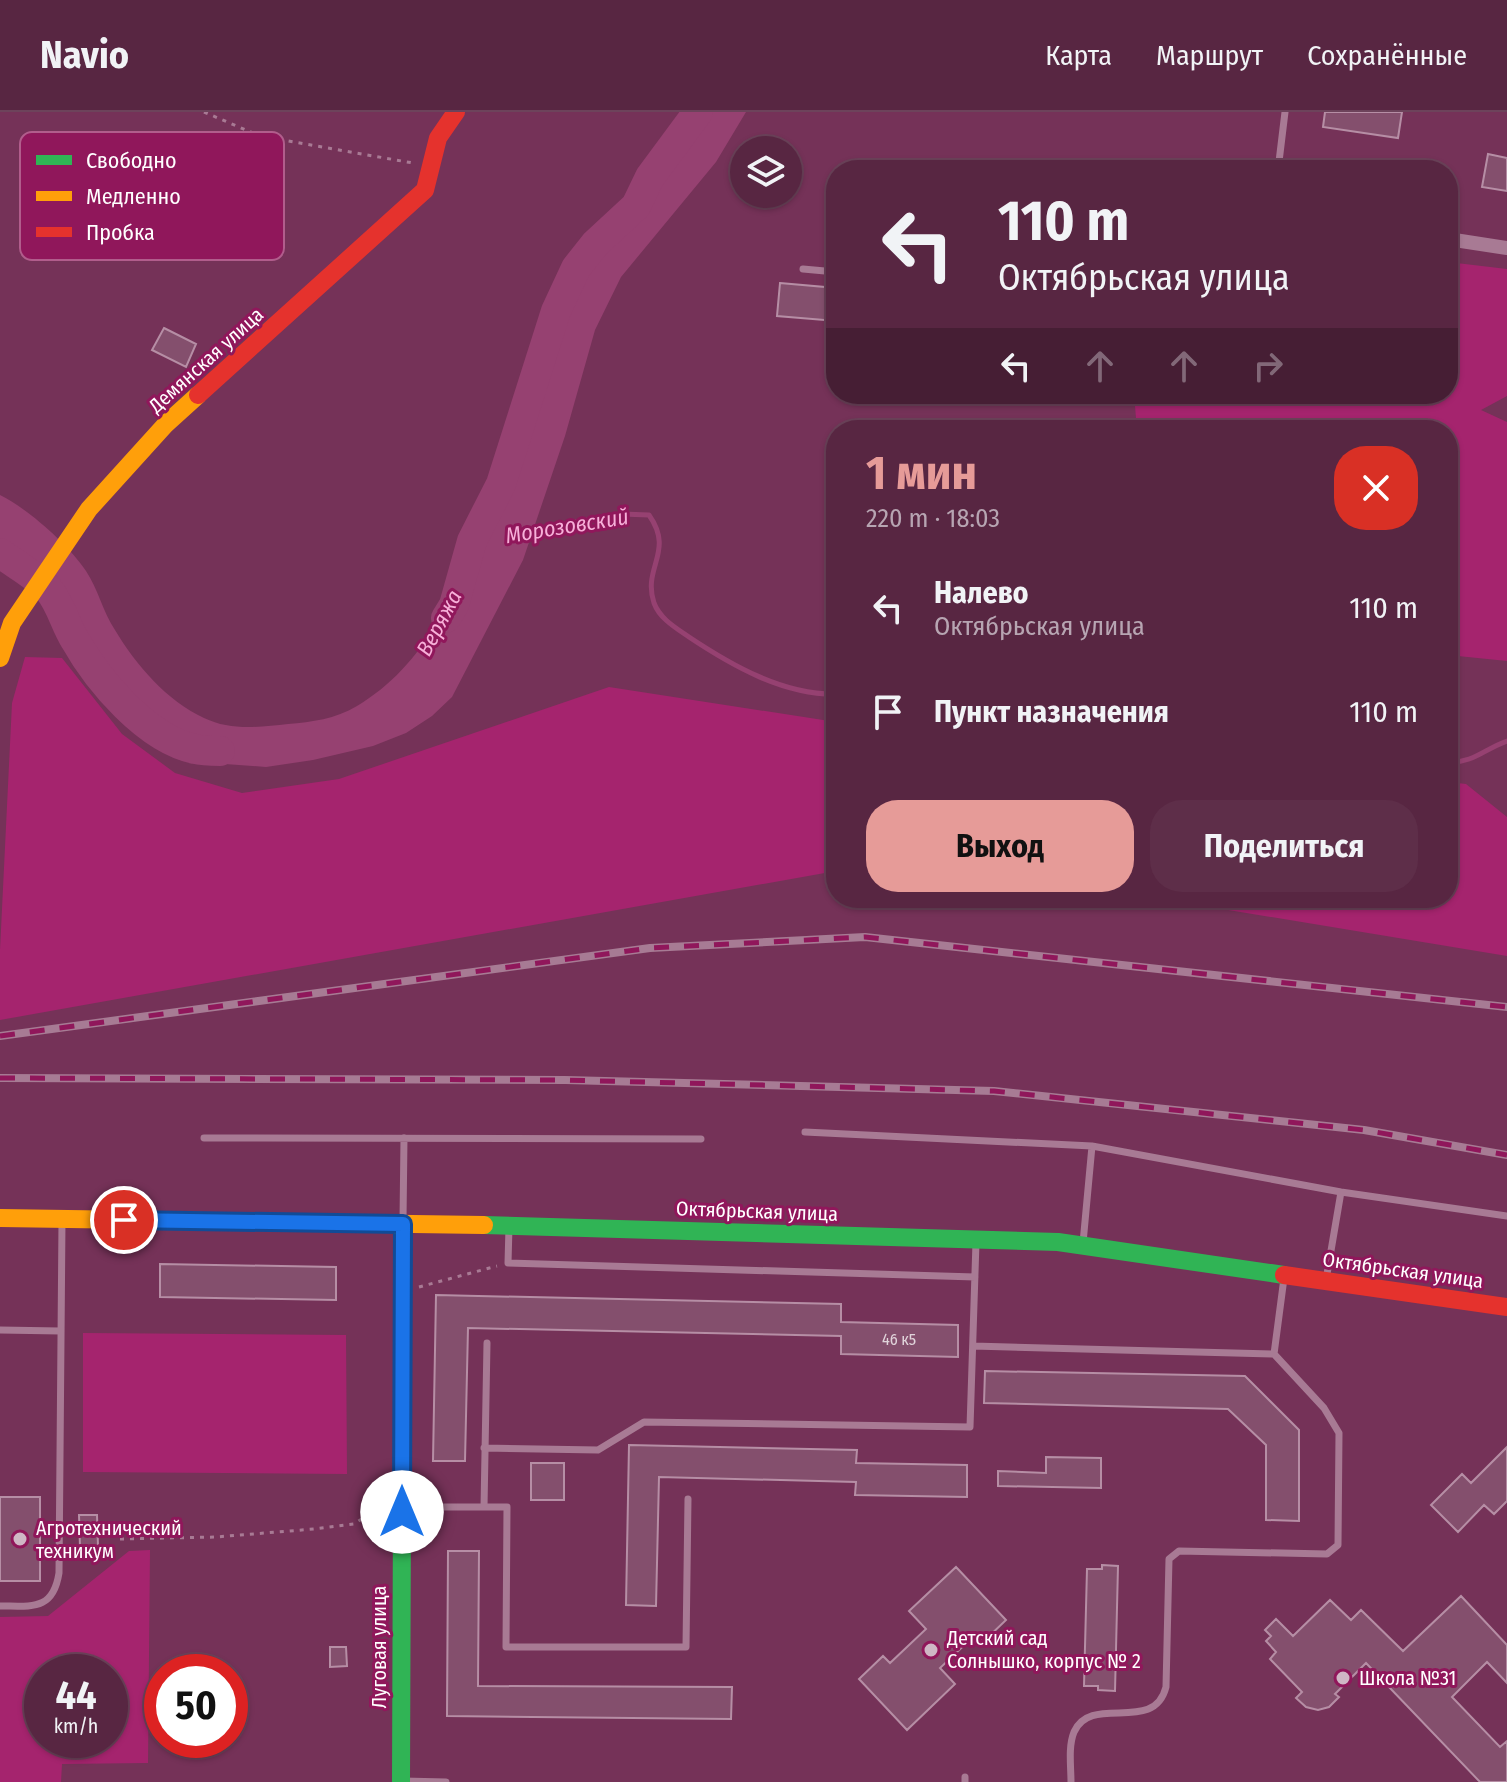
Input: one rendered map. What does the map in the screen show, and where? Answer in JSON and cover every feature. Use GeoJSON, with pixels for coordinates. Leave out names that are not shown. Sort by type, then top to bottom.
{"type":"FeatureCollection","features":[{"type":"Feature","properties":{"kind":"main road","name":"Демянская улица"},"geometry":{"type":"LineString","coordinates":[[0,658],[12,623],[89,509],[166,424],[425,190],[429,165],[444,123],[456,112]]}},
{"type":"Feature","properties":{"kind":"main road","name":"Октябрьская улица"},"geometry":{"type":"LineString","coordinates":[[0,1218],[509,1225],[1083,1245],[1507,1307]]}},
{"type":"Feature","properties":{"kind":"main road","name":"Луговая улица"},"geometry":{"type":"LineString","coordinates":[[401,1781],[403,1224]]}},
{"type":"Feature","properties":{"kind":"street"},"geometry":{"type":"LineString","coordinates":[[1458,241],[1507,248]]}},
{"type":"Feature","properties":{"kind":"lane"},"geometry":{"type":"LineString","coordinates":[[1279,160],[1285,112]]}},
{"type":"Feature","properties":{"kind":"lane"},"geometry":{"type":"LineString","coordinates":[[803,269],[826,271]]}},
{"type":"Feature","properties":{"kind":"lane"},"geometry":{"type":"LineString","coordinates":[[805,1132],[1092,1146],[1341,1192],[1507,1216]]}},
{"type":"Feature","properties":{"kind":"lane"},"geometry":{"type":"LineString","coordinates":[[204,1138],[701,1139]]}},
{"type":"Feature","properties":{"kind":"lane"},"geometry":{"type":"LineString","coordinates":[[403,1224],[404,1138]]}},
{"type":"Feature","properties":{"kind":"lane"},"geometry":{"type":"LineString","coordinates":[[1083,1245],[1092,1146]]}},
{"type":"Feature","properties":{"kind":"lane"},"geometry":{"type":"LineString","coordinates":[[1326,1281],[1341,1192]]}},
{"type":"Feature","properties":{"kind":"lane"},"geometry":{"type":"LineString","coordinates":[[0,1606],[32,1606],[52,1597],[57,1589],[62,1219]]}},
{"type":"Feature","properties":{"kind":"lane"},"geometry":{"type":"LineString","coordinates":[[509,1225],[508,1263],[975,1277]]}},
{"type":"Feature","properties":{"kind":"lane"},"geometry":{"type":"LineString","coordinates":[[484,1448],[598,1450],[644,1422],[970,1427],[976,1240]]}},
{"type":"Feature","properties":{"kind":"lane"},"geometry":{"type":"LineString","coordinates":[[1274,1354],[1285,1275]]}},
{"type":"Feature","properties":{"kind":"lane"},"geometry":{"type":"LineString","coordinates":[[0,1330],[60,1331]]}},
{"type":"Feature","properties":{"kind":"lane"},"geometry":{"type":"LineString","coordinates":[[484,1507],[487,1343]]}},
{"type":"Feature","properties":{"kind":"lane"},"geometry":{"type":"LineString","coordinates":[[973,1346],[1274,1354],[1324,1408],[1339,1433],[1338,1545],[1327,1554],[1179,1551],[1169,1559],[1166,1687],[1163,1698],[1153,1708],[1140,1712],[1085,1718],[1075,1730],[1071,1746],[1071,1782]]}},
{"type":"Feature","properties":{"kind":"lane"},"geometry":{"type":"LineString","coordinates":[[402,1509],[507,1507],[506,1647],[686,1647],[688,1499]]}},
{"type":"Feature","properties":{"kind":"lane"},"geometry":{"type":"LineString","coordinates":[[401,1781],[446,1782]]}},
{"type":"Feature","properties":{"kind":"path"},"geometry":{"type":"LineString","coordinates":[[204,112],[251,132]]}},
{"type":"Feature","properties":{"kind":"path"},"geometry":{"type":"LineString","coordinates":[[284,140],[429,165]]}},
{"type":"Feature","properties":{"kind":"path"},"geometry":{"type":"LineString","coordinates":[[120,1539],[216,1537],[314,1529],[354,1524],[374,1511],[402,1509]]}},
{"type":"Feature","properties":{"kind":"shaded area"},"geometry":{"type":"Polygon","coordinates":[[[1458,263],[1507,269],[1507,396],[1481,410],[1507,422],[1507,661],[1458,656],[1458,420],[1136,420],[1135,406],[1458,404],[1458,263]]]}},
{"type":"Feature","properties":{"kind":"shaded area"},"geometry":{"type":"Polygon","coordinates":[[[25,657],[62,658],[122,734],[175,773],[242,793],[339,779],[609,687],[826,720],[826,873],[0,1020],[0,950],[12,703],[25,657]]]}},
{"type":"Feature","properties":{"kind":"shaded area"},"geometry":{"type":"Polygon","coordinates":[[[1458,783],[1466,784],[1507,817],[1507,956],[1216,908],[1458,908],[1458,783]]]}},
{"type":"Feature","properties":{"kind":"shaded area"},"geometry":{"type":"Polygon","coordinates":[[[83,1333],[346,1335],[347,1474],[83,1472],[83,1333]]]}},
{"type":"Feature","properties":{"kind":"shaded area"},"geometry":{"type":"Polygon","coordinates":[[[150,1550],[149,1654],[144,1654],[144,1758],[148,1758],[148,1763],[62,1764],[61,1782],[0,1782],[0,1617],[48,1616],[129,1551],[150,1550]]]}},
{"type":"Feature","properties":{"kind":"water"},"geometry":{"type":"Polygon","coordinates":[[[704,112],[746,112],[716,162],[621,277],[595,330],[565,436],[523,560],[452,697],[432,716],[406,733],[373,746],[313,760],[266,767],[225,764],[186,747],[148,720],[107,680],[81,645],[22,581],[0,564],[0,495],[35,518],[69,550],[90,578],[111,623],[133,656],[165,692],[190,711],[224,725],[256,727],[323,719],[357,706],[402,670],[436,625],[450,600],[485,520],[559,312],[587,248],[600,229],[639,198],[669,165],[704,112]]]}},
{"type":"Feature","properties":{"kind":"building"},"geometry":{"type":"Polygon","coordinates":[[[1325,112],[1402,112],[1398,138],[1323,127],[1325,112]]]}},
{"type":"Feature","properties":{"kind":"building"},"geometry":{"type":"Polygon","coordinates":[[[1488,154],[1507,158],[1507,191],[1482,187],[1488,154]]]}},
{"type":"Feature","properties":{"kind":"building"},"geometry":{"type":"Polygon","coordinates":[[[780,283],[826,287],[826,320],[777,316],[780,283]]]}},
{"type":"Feature","properties":{"kind":"building"},"geometry":{"type":"Polygon","coordinates":[[[164,328],[196,344],[186,367],[152,350],[164,328]]]}},
{"type":"Feature","properties":{"kind":"building"},"geometry":{"type":"Polygon","coordinates":[[[160,1264],[336,1267],[336,1300],[160,1297],[160,1264]]]}},
{"type":"Feature","properties":{"kind":"building"},"geometry":{"type":"Polygon","coordinates":[[[436,1295],[841,1304],[841,1322],[958,1325],[958,1357],[841,1354],[841,1336],[468,1328],[465,1461],[433,1461],[436,1295]]]}},
{"type":"Feature","properties":{"kind":"building"},"geometry":{"type":"Polygon","coordinates":[[[985,1371],[1245,1376],[1299,1430],[1299,1521],[1266,1520],[1266,1445],[1228,1409],[984,1403],[985,1371]]]}},
{"type":"Feature","properties":{"kind":"building"},"geometry":{"type":"Polygon","coordinates":[[[629,1445],[857,1450],[856,1463],[967,1465],[967,1497],[855,1495],[856,1482],[659,1477],[656,1606],[626,1605],[629,1445]]]}},
{"type":"Feature","properties":{"kind":"building"},"geometry":{"type":"Polygon","coordinates":[[[1507,1447],[1507,1501],[1494,1514],[1484,1505],[1458,1532],[1431,1505],[1462,1474],[1471,1483],[1507,1447]]]}},
{"type":"Feature","properties":{"kind":"building"},"geometry":{"type":"Polygon","coordinates":[[[1046,1457],[1101,1458],[1101,1488],[998,1486],[998,1471],[1046,1473],[1046,1457]]]}},
{"type":"Feature","properties":{"kind":"building"},"geometry":{"type":"Polygon","coordinates":[[[531,1463],[564,1463],[564,1500],[531,1500],[531,1463]]]}},
{"type":"Feature","properties":{"kind":"building","name":"Агротехнический техникум"},"geometry":{"type":"Polygon","coordinates":[[[0,1497],[40,1497],[40,1581],[0,1581],[0,1497]]]}},
{"type":"Feature","properties":{"kind":"building"},"geometry":{"type":"Polygon","coordinates":[[[79,1515],[97,1515],[98,1546],[80,1547],[79,1515]]]}},
{"type":"Feature","properties":{"kind":"building"},"geometry":{"type":"Polygon","coordinates":[[[448,1551],[479,1551],[478,1686],[732,1687],[731,1719],[447,1716],[448,1551]]]}},
{"type":"Feature","properties":{"kind":"building"},"geometry":{"type":"Polygon","coordinates":[[[1102,1565],[1118,1566],[1115,1691],[1084,1686],[1087,1569],[1102,1569],[1102,1565]]]}},
{"type":"Feature","properties":{"kind":"building","name":"Детский сад Солнышко, корпус № 2"},"geometry":{"type":"Polygon","coordinates":[[[956,1567],[1006,1620],[980,1645],[973,1637],[940,1668],[955,1684],[907,1730],[859,1679],[883,1656],[890,1663],[926,1629],[909,1611],[956,1567]]]}},
{"type":"Feature","properties":{"kind":"building"},"geometry":{"type":"Polygon","coordinates":[[[1461,1596],[1507,1645],[1507,1683],[1487,1662],[1452,1697],[1500,1747],[1507,1741],[1507,1782],[1480,1782],[1366,1663],[1335,1694],[1339,1697],[1329,1707],[1318,1710],[1306,1707],[1296,1698],[1302,1692],[1270,1659],[1276,1652],[1266,1641],[1271,1636],[1265,1630],[1276,1619],[1293,1636],[1330,1600],[1351,1620],[1361,1610],[1403,1651],[1461,1596]]]}},
{"type":"Feature","properties":{"kind":"building"},"geometry":{"type":"Polygon","coordinates":[[[330,1647],[346,1647],[347,1666],[330,1667],[330,1647]]]}},
{"type":"Feature","properties":{"kind":"waterway","name":"Веряжа"},"geometry":{"type":"LineString","coordinates":[[446,618],[454,605],[472,541],[501,484],[556,311],[576,268],[595,244],[636,206],[650,177],[698,112]]}},
{"type":"Feature","properties":{"kind":"waterway","name":"Морозовский"},"geometry":{"type":"LineString","coordinates":[[529,530],[622,514],[649,515],[659,539],[651,590],[654,603],[664,618],[705,648],[740,668],[777,684],[826,694]]}},
{"type":"Feature","properties":{"kind":"waterway","name":"Веряжа"},"geometry":{"type":"LineString","coordinates":[[0,553],[49,590],[75,640],[97,673],[142,721],[177,743],[198,750],[220,751]]}},
{"type":"Feature","properties":{"kind":"waterway","name":"Морозовский"},"geometry":{"type":"LineString","coordinates":[[1458,762],[1507,741]]}},
{"type":"Feature","properties":{"kind":"railway"},"geometry":{"type":"LineString","coordinates":[[0,1036],[650,948],[865,937],[1507,1007]]}},
{"type":"Feature","properties":{"kind":"railway"},"geometry":{"type":"LineString","coordinates":[[0,1078],[565,1080],[994,1091],[1364,1130],[1507,1155]]}},
{"type":"Feature","properties":{"kind":"traffic: fast"},"geometry":{"type":"LineString","coordinates":[[401,1782],[403,1224]]}},
{"type":"Feature","properties":{"kind":"traffic: fast"},"geometry":{"type":"LineString","coordinates":[[484,1225],[1058,1242],[1284,1275]]}},
{"type":"Feature","properties":{"kind":"traffic: slow"},"geometry":{"type":"LineString","coordinates":[[0,658],[12,623],[89,509],[166,424],[198,395]]}},
{"type":"Feature","properties":{"kind":"traffic: slow"},"geometry":{"type":"LineString","coordinates":[[0,1218],[484,1225]]}},
{"type":"Feature","properties":{"kind":"traffic: jam"},"geometry":{"type":"LineString","coordinates":[[198,395],[425,190],[438,138],[456,112]]}},
{"type":"Feature","properties":{"kind":"traffic: jam"},"geometry":{"type":"LineString","coordinates":[[1284,1275],[1507,1307]]}},
{"type":"Feature","properties":{"kind":"place","name":"Агротехнический техникум"},"geometry":{"type":"Point","coordinates":[20,1539]}},
{"type":"Feature","properties":{"kind":"place","name":"Детский сад Солнышко, корпус № 2"},"geometry":{"type":"Point","coordinates":[931,1650]}},
{"type":"Feature","properties":{"kind":"place","name":"Школа №31"},"geometry":{"type":"Point","coordinates":[1343,1678]}},
{"type":"Feature","properties":{"kind":"route"},"geometry":{"type":"LineString","coordinates":[[124,1220],[403,1224],[402,1512]]}}]}
